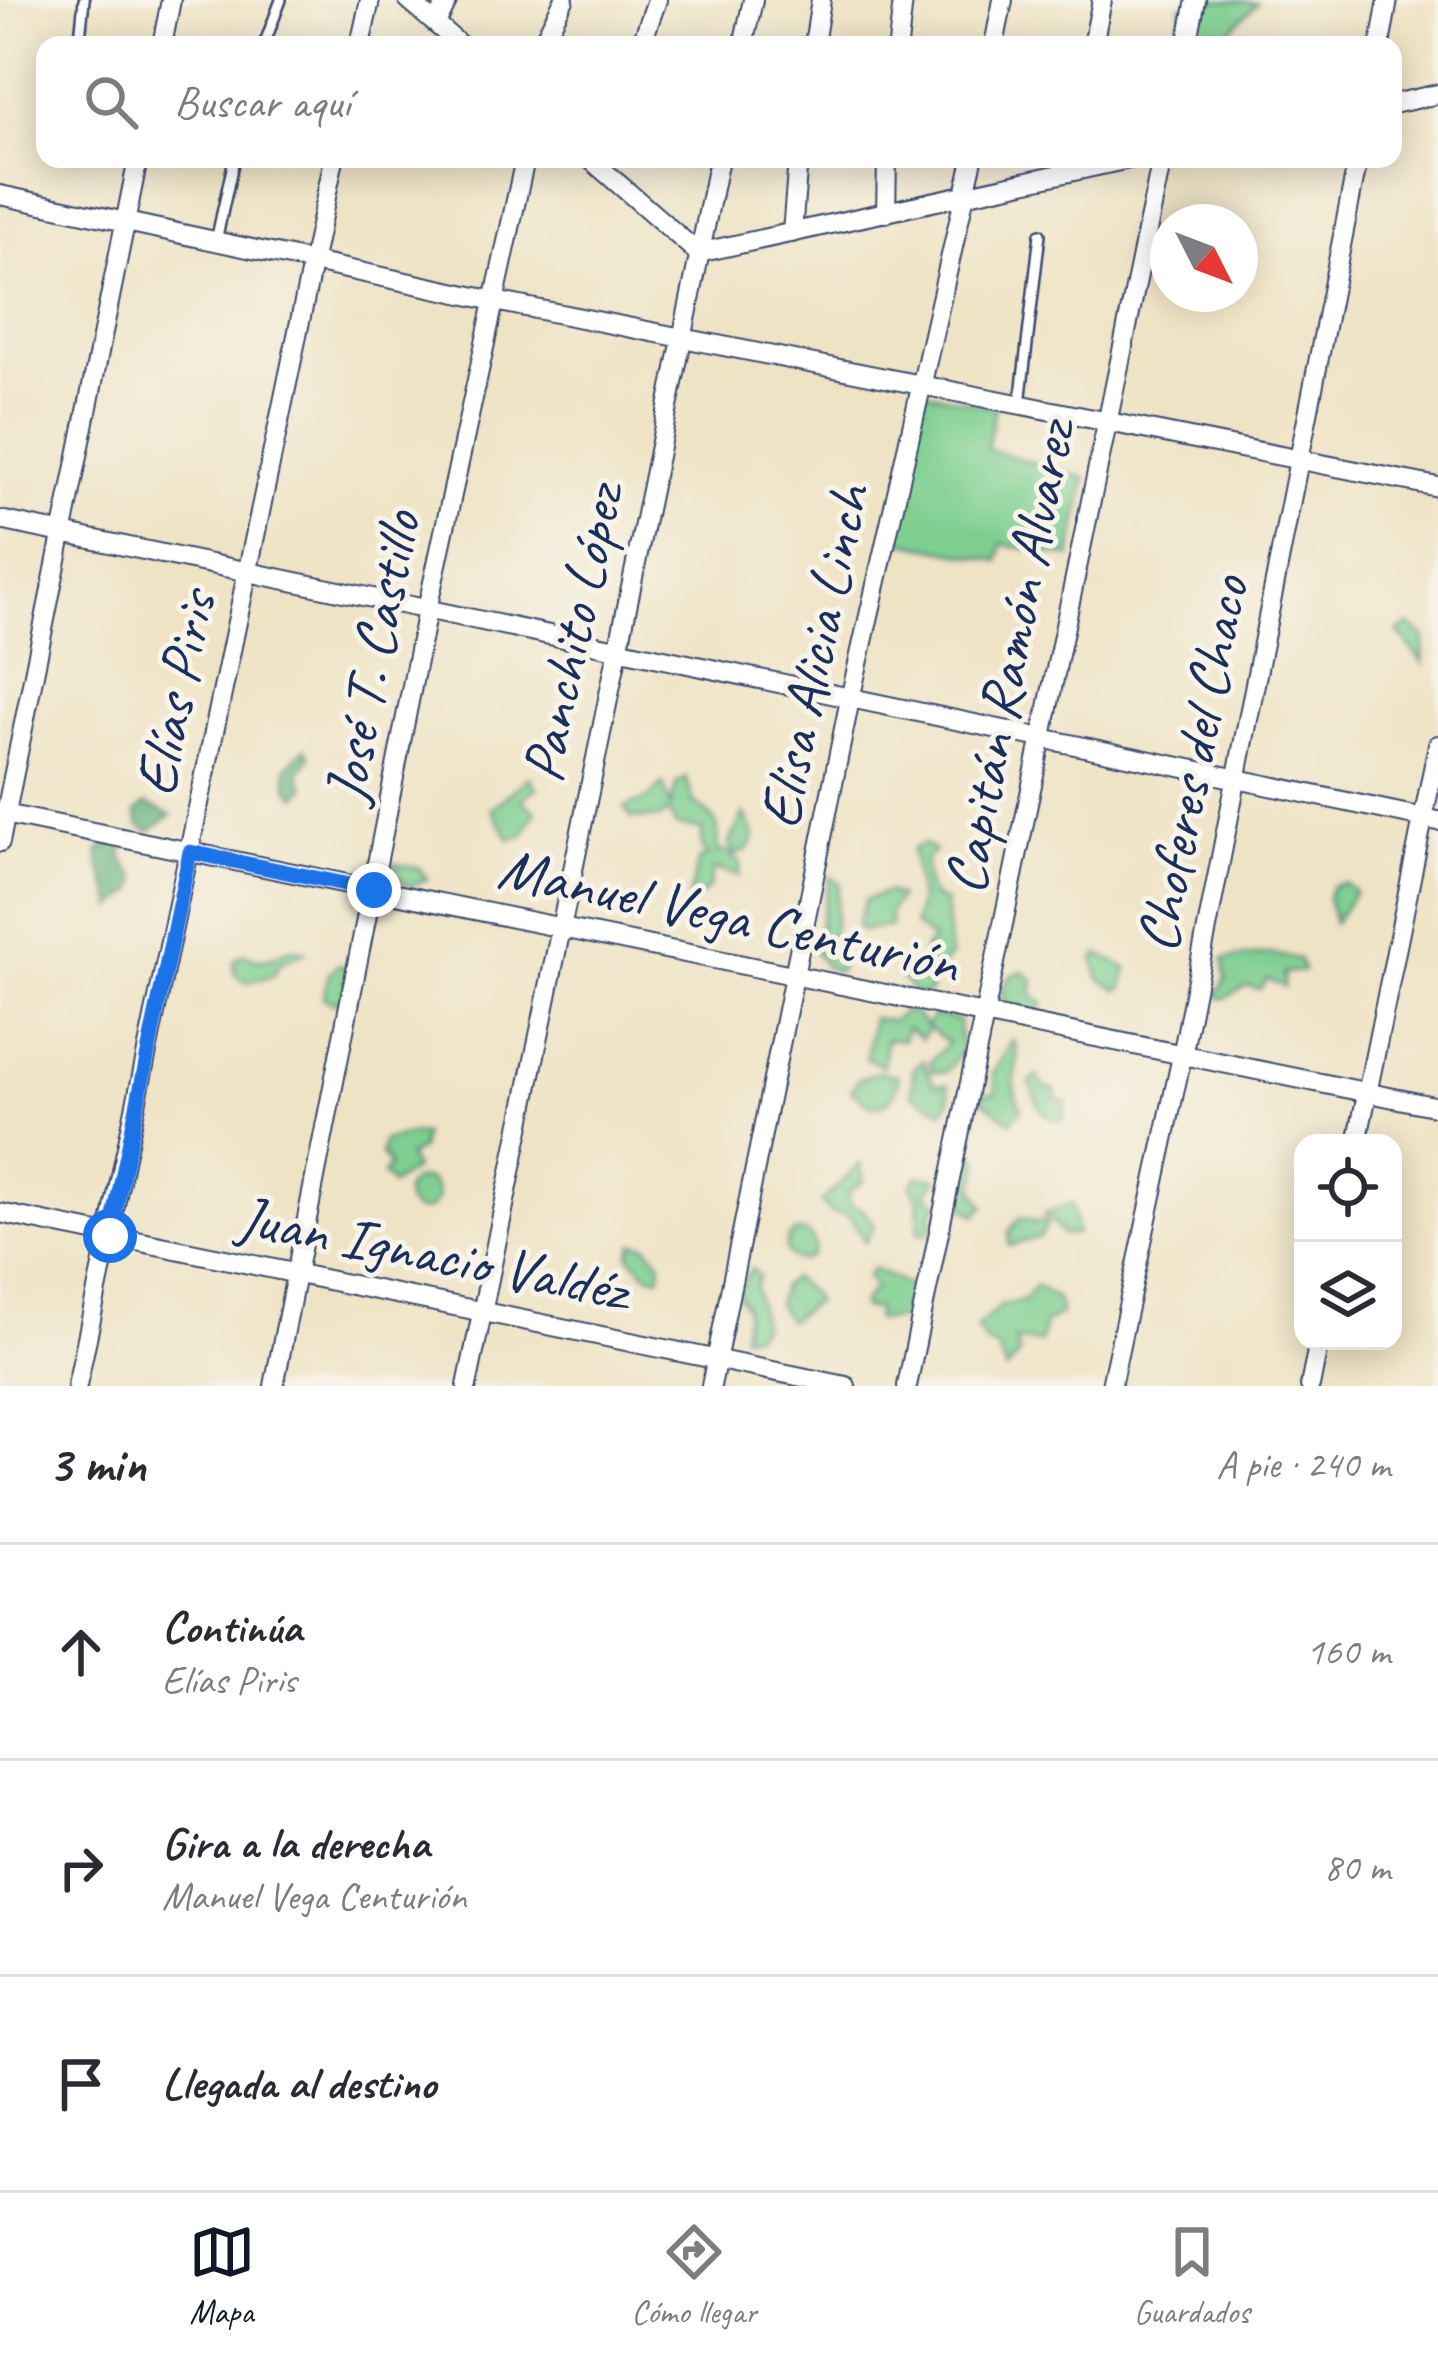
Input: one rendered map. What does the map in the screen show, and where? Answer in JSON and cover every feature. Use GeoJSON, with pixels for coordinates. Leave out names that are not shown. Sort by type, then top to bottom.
{"type":"FeatureCollection","features":[{"type":"Feature","properties":{"kind":"street"},"geometry":{"type":"LineString","coordinates":[[164,36],[171,0]]}},
{"type":"Feature","properties":{"kind":"street"},"geometry":{"type":"LineString","coordinates":[[362,36],[370,0]]}},
{"type":"Feature","properties":{"kind":"street"},"geometry":{"type":"LineString","coordinates":[[408,0],[450,36]]}},
{"type":"Feature","properties":{"kind":"street"},"geometry":{"type":"LineString","coordinates":[[436,24],[448,0]]}},
{"type":"Feature","properties":{"kind":"street"},"geometry":{"type":"LineString","coordinates":[[546,36],[564,0]]}},
{"type":"Feature","properties":{"kind":"street"},"geometry":{"type":"LineString","coordinates":[[644,36],[657,0]]}},
{"type":"Feature","properties":{"kind":"street"},"geometry":{"type":"LineString","coordinates":[[745,36],[753,0]]}},
{"type":"Feature","properties":{"kind":"street"},"geometry":{"type":"LineString","coordinates":[[815,36],[821,0]]}},
{"type":"Feature","properties":{"kind":"street"},"geometry":{"type":"LineString","coordinates":[[899,36],[903,0]]}},
{"type":"Feature","properties":{"kind":"street"},"geometry":{"type":"LineString","coordinates":[[996,36],[1003,0]]}},
{"type":"Feature","properties":{"kind":"street"},"geometry":{"type":"LineString","coordinates":[[1095,36],[1102,0]]}},
{"type":"Feature","properties":{"kind":"street"},"geometry":{"type":"LineString","coordinates":[[1188,36],[1196,0]]}},
{"type":"Feature","properties":{"kind":"street"},"geometry":{"type":"LineString","coordinates":[[1382,36],[1388,0]]}},
{"type":"Feature","properties":{"kind":"street"},"geometry":{"type":"LineString","coordinates":[[1402,102],[1438,94]]}},
{"type":"Feature","properties":{"kind":"street"},"geometry":{"type":"LineString","coordinates":[[0,842],[136,168]]}},
{"type":"Feature","properties":{"kind":"street","name":"Elías Piris"},"geometry":{"type":"LineString","coordinates":[[77,1386],[332,168]]}},
{"type":"Feature","properties":{"kind":"street","name":"José T. Castillo"},"geometry":{"type":"LineString","coordinates":[[274,1386],[427,610],[523,168]]}},
{"type":"Feature","properties":{"kind":"street"},"geometry":{"type":"LineString","coordinates":[[604,168],[698,253],[965,196],[1059,168]]}},
{"type":"Feature","properties":{"kind":"street","name":"Panchito López"},"geometry":{"type":"LineString","coordinates":[[467,1386],[716,168]]}},
{"type":"Feature","properties":{"kind":"street"},"geometry":{"type":"LineString","coordinates":[[792,233],[797,168]]}},
{"type":"Feature","properties":{"kind":"street"},"geometry":{"type":"LineString","coordinates":[[886,213],[887,168]]}},
{"type":"Feature","properties":{"kind":"street","name":"Elisa Alicia Linch"},"geometry":{"type":"LineString","coordinates":[[711,1386],[850,699],[971,168]]}},
{"type":"Feature","properties":{"kind":"street","name":"Capitán Ramón Alvarez"},"geometry":{"type":"LineString","coordinates":[[907,1386],[1160,168]]}},
{"type":"Feature","properties":{"kind":"street","name":"Choferes del Chaco"},"geometry":{"type":"LineString","coordinates":[[1111,1386],[1182,1056],[1356,168]]}},
{"type":"Feature","properties":{"kind":"street"},"geometry":{"type":"LineString","coordinates":[[0,195],[495,301],[1438,488]]}},
{"type":"Feature","properties":{"kind":"street"},"geometry":{"type":"LineString","coordinates":[[0,520],[1431,819]]}},
{"type":"Feature","properties":{"kind":"street"},"geometry":{"type":"LineString","coordinates":[[1359,1134],[1431,819],[1438,745]]}},
{"type":"Feature","properties":{"kind":"street","name":"Manuel Vega Centurión"},"geometry":{"type":"LineString","coordinates":[[3,814],[1438,1107]]}},
{"type":"Feature","properties":{"kind":"street","name":"Juan Ignacio Valdéz"},"geometry":{"type":"LineString","coordinates":[[0,1214],[846,1386]]}},
{"type":"Feature","properties":{"kind":"street"},"geometry":{"type":"LineString","coordinates":[[1310,1386],[1317,1350]]}},
{"type":"Feature","properties":{"kind":"lane"},"geometry":{"type":"LineString","coordinates":[[80,36],[84,0]]}},
{"type":"Feature","properties":{"kind":"lane"},"geometry":{"type":"LineString","coordinates":[[268,36],[281,0]]}},
{"type":"Feature","properties":{"kind":"lane"},"geometry":{"type":"LineString","coordinates":[[216,241],[232,168]]}},
{"type":"Feature","properties":{"kind":"lane"},"geometry":{"type":"LineString","coordinates":[[1020,404],[1040,234]]}},
{"type":"Feature","properties":{"kind":"green space"},"geometry":{"type":"Polygon","coordinates":[[[1215,0],[1257,3],[1225,36],[1184,36],[1182,6],[1215,0]]]}},
{"type":"Feature","properties":{"kind":"green space"},"geometry":{"type":"Polygon","coordinates":[[[925,391],[995,408],[987,449],[1086,478],[1071,557],[1002,544],[999,561],[892,540],[925,391]]]}},
{"type":"Feature","properties":{"kind":"green space"},"geometry":{"type":"Polygon","coordinates":[[[1409,625],[1425,637],[1423,663],[1398,632],[1409,625]]]}},
{"type":"Feature","properties":{"kind":"green space"},"geometry":{"type":"Polygon","coordinates":[[[305,748],[310,757],[299,774],[305,787],[297,797],[288,788],[286,768],[305,748]]]}},
{"type":"Feature","properties":{"kind":"green space"},"geometry":{"type":"Polygon","coordinates":[[[529,777],[537,788],[521,800],[536,811],[523,836],[510,839],[491,809],[529,777]]]}},
{"type":"Feature","properties":{"kind":"green space"},"geometry":{"type":"Polygon","coordinates":[[[686,777],[693,802],[715,823],[717,852],[727,851],[741,863],[739,876],[714,869],[709,888],[694,901],[689,897],[699,859],[708,856],[702,848],[702,829],[676,826],[668,812],[660,818],[632,818],[624,808],[647,799],[663,784],[671,807],[676,784],[686,777]]]}},
{"type":"Feature","properties":{"kind":"green space"},"geometry":{"type":"Polygon","coordinates":[[[146,804],[171,815],[149,832],[139,825],[136,812],[146,804]]]}},
{"type":"Feature","properties":{"kind":"green space"},"geometry":{"type":"Polygon","coordinates":[[[744,813],[755,838],[748,850],[735,855],[729,844],[744,813]]]}},
{"type":"Feature","properties":{"kind":"green space"},"geometry":{"type":"Polygon","coordinates":[[[111,842],[124,845],[122,858],[137,879],[134,892],[113,908],[99,858],[99,850],[111,842]]]}},
{"type":"Feature","properties":{"kind":"green space"},"geometry":{"type":"Polygon","coordinates":[[[924,844],[935,851],[925,860],[927,886],[945,902],[950,956],[933,978],[930,992],[917,996],[900,976],[921,973],[925,948],[933,940],[914,925],[919,900],[912,849],[924,844]]]}},
{"type":"Feature","properties":{"kind":"green space"},"geometry":{"type":"Polygon","coordinates":[[[394,864],[419,868],[427,879],[410,887],[393,876],[394,864]]]}},
{"type":"Feature","properties":{"kind":"green space"},"geometry":{"type":"Polygon","coordinates":[[[830,877],[840,883],[827,943],[841,966],[838,972],[826,967],[814,952],[830,877]]]}},
{"type":"Feature","properties":{"kind":"green space"},"geometry":{"type":"Polygon","coordinates":[[[1345,883],[1355,892],[1334,923],[1327,898],[1332,886],[1345,883]]]}},
{"type":"Feature","properties":{"kind":"green space"},"geometry":{"type":"Polygon","coordinates":[[[887,892],[899,897],[889,913],[891,926],[861,931],[857,925],[865,900],[887,892]]]}},
{"type":"Feature","properties":{"kind":"green space"},"geometry":{"type":"Polygon","coordinates":[[[293,948],[305,952],[280,963],[273,976],[246,982],[235,974],[234,961],[245,954],[264,959],[293,948]]]}},
{"type":"Feature","properties":{"kind":"green space"},"geometry":{"type":"Polygon","coordinates":[[[1099,954],[1127,968],[1123,988],[1117,990],[1099,978],[1094,959],[1099,954]]]}},
{"type":"Feature","properties":{"kind":"green space"},"geometry":{"type":"Polygon","coordinates":[[[1273,954],[1299,959],[1303,971],[1284,973],[1284,987],[1267,979],[1260,989],[1247,986],[1223,999],[1217,995],[1226,979],[1224,959],[1273,954]]]}},
{"type":"Feature","properties":{"kind":"green space"},"geometry":{"type":"Polygon","coordinates":[[[339,964],[351,970],[348,996],[336,1003],[323,998],[329,973],[339,964]]]}},
{"type":"Feature","properties":{"kind":"green space"},"geometry":{"type":"Polygon","coordinates":[[[1023,971],[1034,980],[1032,994],[1042,1002],[1042,1009],[1032,1017],[1013,1009],[1001,993],[1010,976],[1023,971]]]}},
{"type":"Feature","properties":{"kind":"green space"},"geometry":{"type":"Polygon","coordinates":[[[908,1007],[927,1027],[933,1015],[959,1020],[961,1052],[946,1072],[933,1072],[930,1062],[948,1043],[928,1028],[922,1039],[907,1028],[903,1040],[886,1039],[883,1066],[866,1058],[872,1018],[893,1021],[908,1007]]]}},
{"type":"Feature","properties":{"kind":"green space"},"geometry":{"type":"Polygon","coordinates":[[[1013,1040],[1015,1090],[1022,1108],[1011,1122],[977,1096],[996,1092],[993,1073],[1013,1040]]]}},
{"type":"Feature","properties":{"kind":"green space"},"geometry":{"type":"Polygon","coordinates":[[[923,1060],[934,1084],[948,1085],[950,1099],[943,1111],[912,1094],[913,1069],[923,1060]]]}},
{"type":"Feature","properties":{"kind":"green space"},"geometry":{"type":"Polygon","coordinates":[[[878,1072],[898,1076],[889,1100],[873,1106],[851,1091],[858,1079],[878,1072]]]}},
{"type":"Feature","properties":{"kind":"green space"},"geometry":{"type":"Polygon","coordinates":[[[1038,1076],[1043,1087],[1055,1090],[1056,1098],[1067,1103],[1062,1121],[1050,1117],[1037,1102],[1030,1083],[1038,1076]]]}},
{"type":"Feature","properties":{"kind":"green space"},"geometry":{"type":"Polygon","coordinates":[[[423,1135],[420,1149],[408,1157],[414,1169],[391,1185],[383,1174],[389,1165],[381,1154],[383,1141],[423,1135]]]}},
{"type":"Feature","properties":{"kind":"green space"},"geometry":{"type":"Polygon","coordinates":[[[974,1153],[980,1163],[974,1189],[985,1206],[976,1215],[954,1201],[960,1176],[969,1168],[968,1156],[974,1153]]]}},
{"type":"Feature","properties":{"kind":"green space"},"geometry":{"type":"Polygon","coordinates":[[[860,1164],[864,1181],[847,1193],[850,1205],[863,1210],[874,1226],[865,1242],[849,1216],[830,1212],[821,1202],[860,1164]]]}},
{"type":"Feature","properties":{"kind":"green space"},"geometry":{"type":"Polygon","coordinates":[[[918,1176],[938,1179],[926,1193],[939,1204],[930,1215],[935,1227],[925,1234],[918,1232],[919,1202],[911,1185],[918,1176]]]}},
{"type":"Feature","properties":{"kind":"green space"},"geometry":{"type":"Polygon","coordinates":[[[421,1179],[432,1184],[437,1195],[432,1206],[421,1211],[410,1206],[405,1195],[410,1184],[421,1179]]]}},
{"type":"Feature","properties":{"kind":"green space"},"geometry":{"type":"Polygon","coordinates":[[[1072,1204],[1077,1234],[1063,1235],[1044,1213],[1072,1204]]]}},
{"type":"Feature","properties":{"kind":"green space"},"geometry":{"type":"Polygon","coordinates":[[[1020,1217],[1038,1223],[1044,1219],[1047,1225],[1040,1237],[1009,1246],[1009,1232],[1020,1217]]]}},
{"type":"Feature","properties":{"kind":"green space"},"geometry":{"type":"Polygon","coordinates":[[[800,1232],[810,1236],[814,1246],[810,1256],[800,1260],[790,1256],[786,1246],[790,1236],[800,1232]]]}},
{"type":"Feature","properties":{"kind":"green space"},"geometry":{"type":"Polygon","coordinates":[[[634,1243],[647,1245],[661,1263],[660,1277],[647,1274],[629,1255],[634,1243]]]}},
{"type":"Feature","properties":{"kind":"green space"},"geometry":{"type":"Polygon","coordinates":[[[873,1268],[913,1288],[902,1305],[909,1314],[905,1319],[876,1320],[876,1309],[863,1309],[862,1303],[874,1288],[867,1277],[873,1268]]]}},
{"type":"Feature","properties":{"kind":"green space"},"geometry":{"type":"Polygon","coordinates":[[[751,1269],[759,1276],[755,1287],[762,1324],[754,1334],[742,1335],[746,1309],[737,1292],[751,1269]]]}},
{"type":"Feature","properties":{"kind":"green space"},"geometry":{"type":"Polygon","coordinates":[[[793,1278],[813,1295],[814,1302],[788,1321],[777,1304],[782,1286],[793,1278]]]}},
{"type":"Feature","properties":{"kind":"green space"},"geometry":{"type":"Polygon","coordinates":[[[1036,1285],[1057,1300],[1061,1314],[1045,1324],[1040,1343],[1015,1341],[1020,1353],[1006,1371],[997,1348],[987,1344],[976,1328],[1002,1305],[1023,1301],[1036,1285]]]}},
{"type":"Feature","properties":{"kind":"route"},"geometry":{"type":"LineString","coordinates":[[110,1236],[190,852],[374,890]]}}]}
